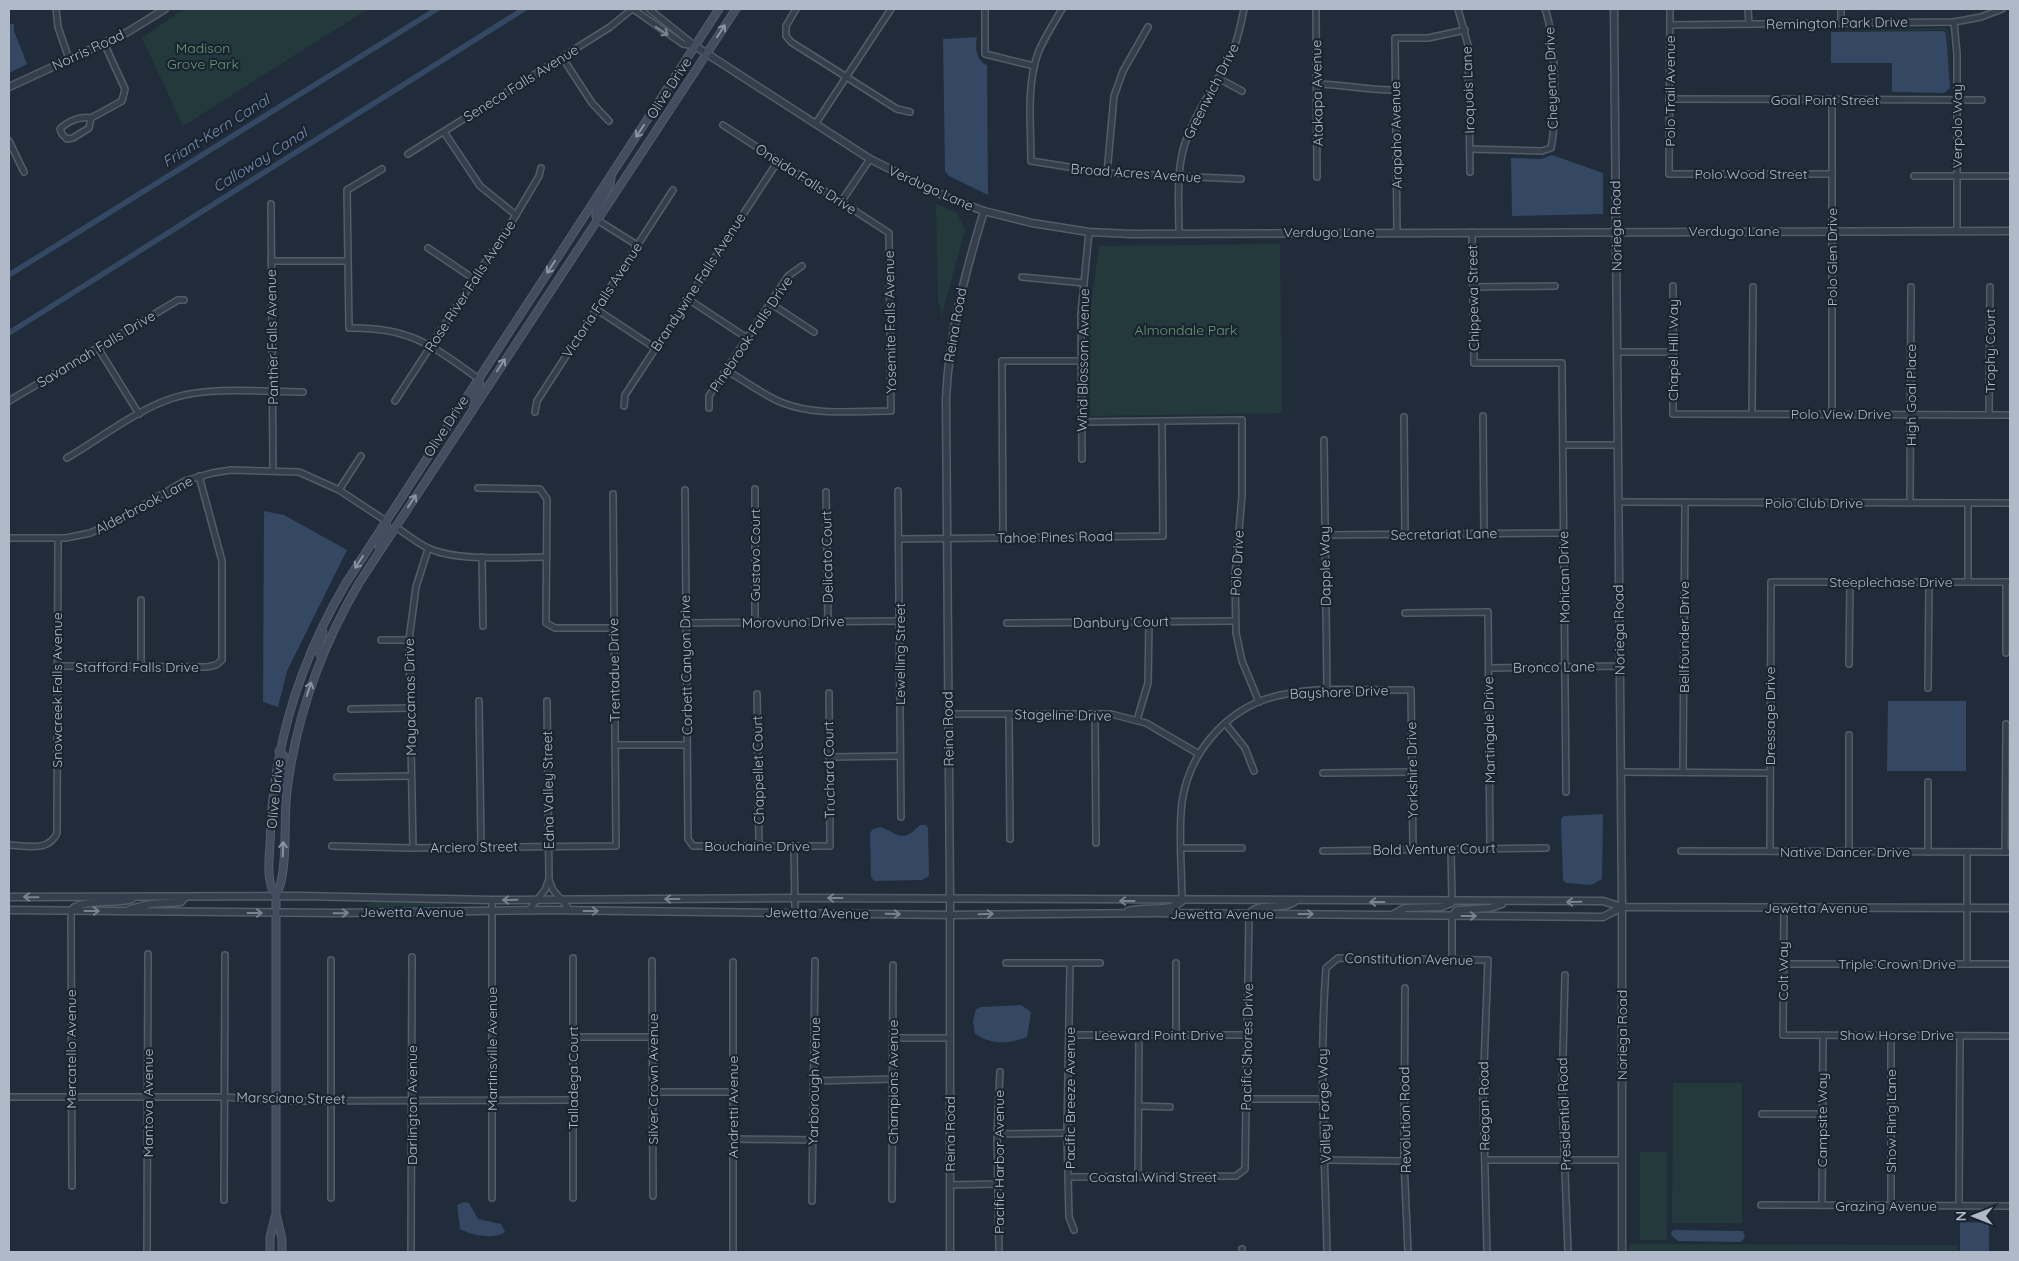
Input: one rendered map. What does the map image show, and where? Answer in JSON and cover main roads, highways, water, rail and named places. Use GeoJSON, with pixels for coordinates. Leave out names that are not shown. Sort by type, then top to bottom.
{"type":"FeatureCollection","features":[{"type":"Feature","properties":{"kind":"main road","name":"Olive Drive"},"geometry":{"type":"LineString","coordinates":[[276,896],[269,886],[270,820],[279,751],[289,710],[302,673],[331,608],[412,480],[719,9]]}},
{"type":"Feature","properties":{"kind":"main road","name":"Olive Drive"},"geometry":{"type":"LineString","coordinates":[[282,1252],[282,1239],[276,1214],[275,913],[276,896],[282,884],[284,813],[295,741],[309,689],[321,657],[346,605],[370,566],[736,9]]}},
{"type":"Feature","properties":{"kind":"main road"},"geometry":{"type":"LineString","coordinates":[[597,220],[596,211],[612,184],[611,176]]}},
{"type":"Feature","properties":{"kind":"main road"},"geometry":{"type":"LineString","coordinates":[[462,426],[480,385],[478,380]]}},
{"type":"Feature","properties":{"kind":"main road"},"geometry":{"type":"LineString","coordinates":[[396,527],[394,518],[412,480]]}},
{"type":"Feature","properties":{"kind":"main road"},"geometry":{"type":"LineString","coordinates":[[370,566],[388,527],[386,521]]}},
{"type":"Feature","properties":{"kind":"main road"},"geometry":{"type":"LineString","coordinates":[[321,657],[318,650],[331,608]]}},
{"type":"Feature","properties":{"kind":"main road"},"geometry":{"type":"LineString","coordinates":[[279,751],[284,756],[284,813]]}},
{"type":"Feature","properties":{"kind":"main road","name":"Olive Drive"},"geometry":{"type":"LineString","coordinates":[[270,1252],[270,1237],[276,1214]]}},
{"type":"Feature","properties":{"kind":"water"},"geometry":{"type":"Polygon","coordinates":[[[9,24],[14,24],[14,31],[27,64],[9,73],[9,24]]]}},
{"type":"Feature","properties":{"kind":"water"},"geometry":{"type":"Polygon","coordinates":[[[1943,31],[1946,33],[1950,88],[1944,93],[1892,92],[1892,63],[1831,63],[1831,32],[1943,31]]]}},
{"type":"Feature","properties":{"kind":"water"},"geometry":{"type":"Polygon","coordinates":[[[977,37],[978,57],[987,65],[988,195],[949,176],[945,171],[943,39],[977,37]]]}},
{"type":"Feature","properties":{"kind":"water"},"geometry":{"type":"Polygon","coordinates":[[[1552,155],[1603,173],[1603,214],[1512,216],[1511,158],[1541,159],[1552,155]]]}},
{"type":"Feature","properties":{"kind":"water"},"geometry":{"type":"Polygon","coordinates":[[[264,511],[284,515],[347,550],[287,671],[278,707],[263,702],[264,511]]]}},
{"type":"Feature","properties":{"kind":"water"},"geometry":{"type":"Polygon","coordinates":[[[1888,701],[1966,701],[1966,771],[1887,771],[1888,701]]]}},
{"type":"Feature","properties":{"kind":"water"},"geometry":{"type":"Polygon","coordinates":[[[1603,814],[1602,879],[1591,885],[1566,883],[1563,880],[1561,819],[1564,816],[1603,814]]]}},
{"type":"Feature","properties":{"kind":"water"},"geometry":{"type":"Polygon","coordinates":[[[920,825],[926,825],[928,828],[929,876],[922,880],[874,881],[871,877],[870,833],[873,829],[880,827],[903,836],[914,831],[920,825]]]}},
{"type":"Feature","properties":{"kind":"water"},"geometry":{"type":"Polygon","coordinates":[[[1021,1005],[1031,1012],[1027,1037],[1014,1041],[994,1042],[975,1034],[973,1021],[976,1009],[981,1007],[1021,1005]]]}},
{"type":"Feature","properties":{"kind":"water"},"geometry":{"type":"Polygon","coordinates":[[[464,1202],[469,1203],[478,1219],[501,1224],[505,1232],[495,1236],[482,1236],[460,1229],[457,1205],[464,1202]]]}},
{"type":"Feature","properties":{"kind":"water"},"geometry":{"type":"Polygon","coordinates":[[[1960,1222],[1989,1223],[1989,1252],[1960,1252],[1960,1222]]]}},
{"type":"Feature","properties":{"kind":"water"},"geometry":{"type":"Polygon","coordinates":[[[1672,1231],[1743,1231],[1745,1237],[1741,1242],[1678,1241],[1671,1235],[1672,1231]]]}},
{"type":"Feature","properties":{"kind":"waterway","name":"Friant-Kern Canal"},"geometry":{"type":"LineString","coordinates":[[9,275],[437,9]]}},
{"type":"Feature","properties":{"kind":"waterway","name":"Calloway Canal"},"geometry":{"type":"LineString","coordinates":[[9,333],[524,9]]}},
{"type":"Feature","properties":{"kind":"park label","name":"Madison Grove Park"},"geometry":{"type":"Point","coordinates":[203,56]}},
{"type":"Feature","properties":{"kind":"park label","name":"Almondale Park"},"geometry":{"type":"Point","coordinates":[1186,330]}}]}
